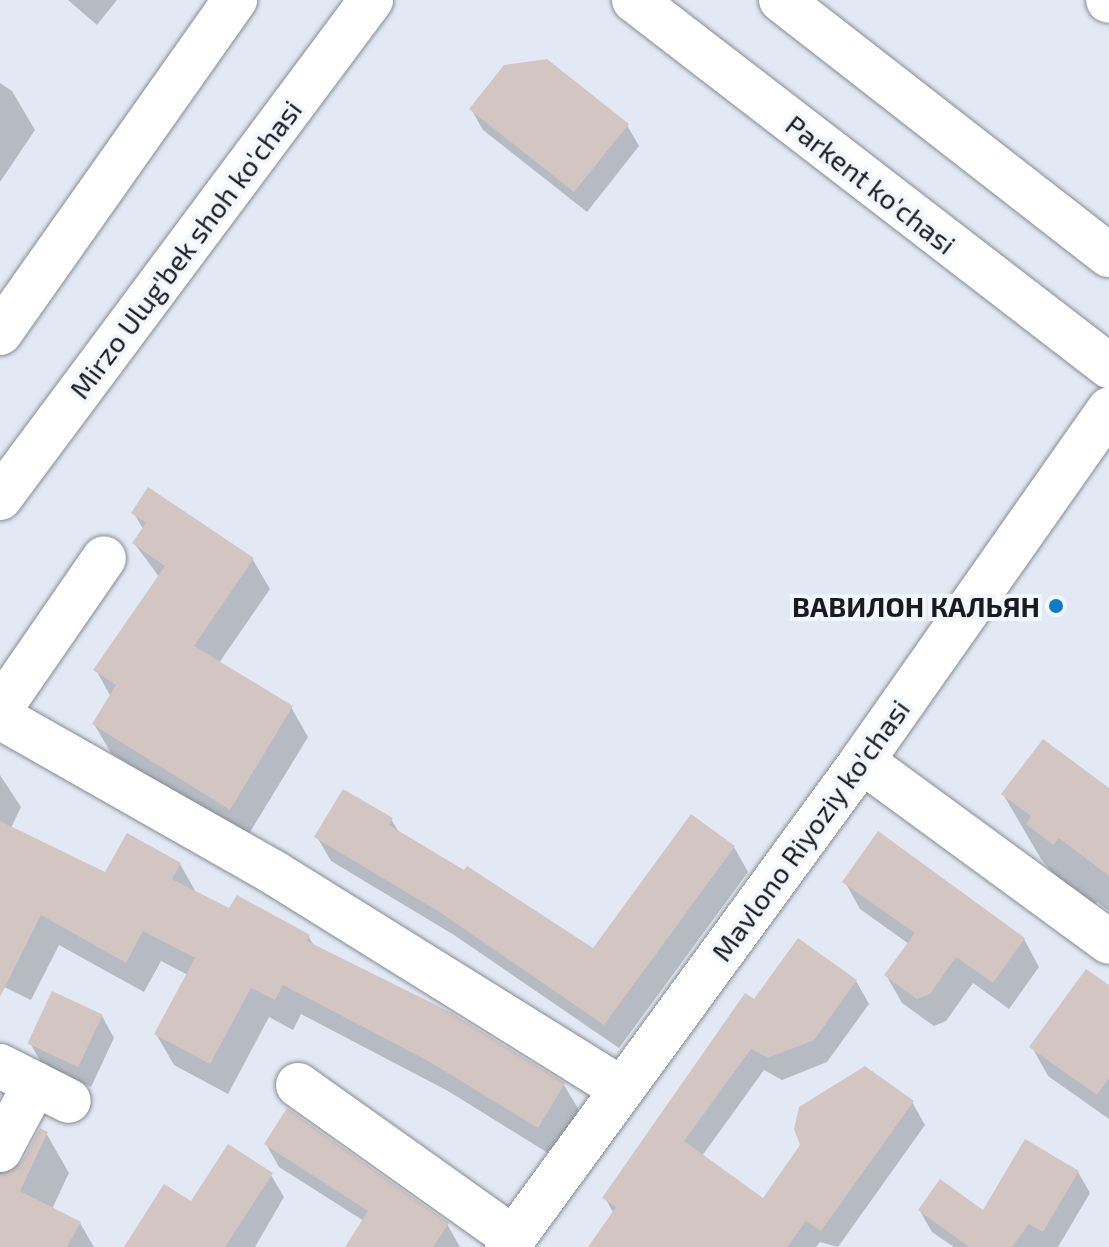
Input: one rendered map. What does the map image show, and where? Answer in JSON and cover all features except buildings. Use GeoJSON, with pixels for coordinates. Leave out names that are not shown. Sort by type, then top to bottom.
{"type":"FeatureCollection","features":[{"type":"Feature","properties":{"kind":"street"},"geometry":{"type":"LineString","coordinates":[[2,327],[235,0]]}},
{"type":"Feature","properties":{"kind":"street","name":"Parkent ko'chasi"},"geometry":{"type":"LineString","coordinates":[[634,0],[1109,366]]}},
{"type":"Feature","properties":{"kind":"street"},"geometry":{"type":"LineString","coordinates":[[781,0],[1109,255]]}},
{"type":"Feature","properties":{"kind":"street","name":"Mirzo Ulug'bek shoh ko'chasi"},"geometry":{"type":"LineString","coordinates":[[0,498],[371,4]]}},
{"type":"Feature","properties":{"kind":"street","name":"Mavlono Riyoziy ko'chasi"},"geometry":{"type":"LineString","coordinates":[[510,1242],[862,761],[1109,409]]}},
{"type":"Feature","properties":{"kind":"street"},"geometry":{"type":"LineString","coordinates":[[0,709],[104,558]]}},
{"type":"Feature","properties":{"kind":"street"},"geometry":{"type":"LineString","coordinates":[[0,717],[273,872],[622,1089]]}},
{"type":"Feature","properties":{"kind":"street"},"geometry":{"type":"LineString","coordinates":[[862,761],[1109,942]]}},
{"type":"Feature","properties":{"kind":"street"},"geometry":{"type":"LineString","coordinates":[[0,1150],[35,1084]]}},
{"type":"Feature","properties":{"kind":"street"},"geometry":{"type":"LineString","coordinates":[[298,1085],[510,1242]]}},
{"type":"Feature","properties":{"kind":"place","name":"ВАВИЛОН КАЛЬЯН"},"geometry":{"type":"Point","coordinates":[1056,606]}}]}
